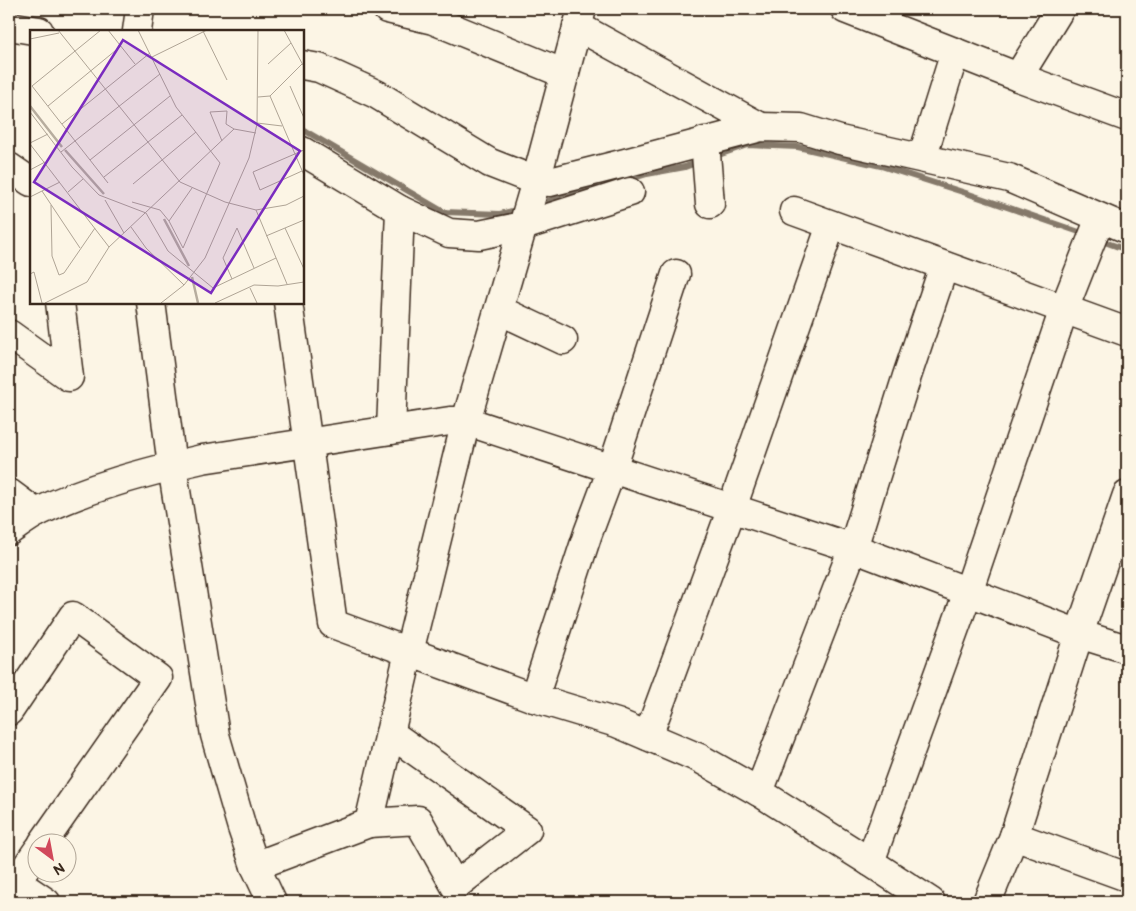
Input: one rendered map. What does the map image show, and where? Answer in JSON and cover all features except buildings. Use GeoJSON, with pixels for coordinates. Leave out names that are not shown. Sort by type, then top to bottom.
{"type":"FeatureCollection","features":[{"type":"Feature","properties":{"kind":"street"},"geometry":{"type":"LineString","coordinates":[[137,30],[140,9]]}},
{"type":"Feature","properties":{"kind":"street"},"geometry":{"type":"LineString","coordinates":[[387,9],[433,20],[564,74]]}},
{"type":"Feature","properties":{"kind":"street"},"geometry":{"type":"LineString","coordinates":[[845,9],[1018,77],[1127,117]]}},
{"type":"Feature","properties":{"kind":"street"},"geometry":{"type":"LineString","coordinates":[[1018,77],[1060,9]]}},
{"type":"Feature","properties":{"kind":"street"},"geometry":{"type":"LineString","coordinates":[[369,823],[466,421],[524,223],[579,17],[761,126]]}},
{"type":"Feature","properties":{"kind":"street"},"geometry":{"type":"LineString","coordinates":[[9,26],[33,30]]}},
{"type":"Feature","properties":{"kind":"street"},"geometry":{"type":"LineString","coordinates":[[922,158],[955,52]]}},
{"type":"Feature","properties":{"kind":"street"},"geometry":{"type":"LineString","coordinates":[[304,65],[319,68],[376,94],[490,164],[534,187],[705,144],[761,126],[800,128],[840,140],[1009,178],[1099,222],[1127,229]]}},
{"type":"Feature","properties":{"kind":"street"},"geometry":{"type":"LineString","coordinates":[[705,144],[710,204]]}},
{"type":"Feature","properties":{"kind":"street"},"geometry":{"type":"LineString","coordinates":[[304,152],[400,210],[449,233],[479,235],[630,192]]}},
{"type":"Feature","properties":{"kind":"street"},"geometry":{"type":"LineString","coordinates":[[9,167],[30,181]]}},
{"type":"Feature","properties":{"kind":"street"},"geometry":{"type":"LineString","coordinates":[[391,430],[400,210]]}},
{"type":"Feature","properties":{"kind":"street"},"geometry":{"type":"LineString","coordinates":[[794,211],[1127,332]]}},
{"type":"Feature","properties":{"kind":"street"},"geometry":{"type":"LineString","coordinates":[[870,862],[968,592],[1064,309],[1099,222]]}},
{"type":"Feature","properties":{"kind":"street"},"geometry":{"type":"LineString","coordinates":[[648,736],[732,508],[831,225]]}},
{"type":"Feature","properties":{"kind":"street"},"geometry":{"type":"LineString","coordinates":[[759,792],[853,548],[944,266]]}},
{"type":"Feature","properties":{"kind":"street"},"geometry":{"type":"LineString","coordinates":[[534,698],[676,274]]}},
{"type":"Feature","properties":{"kind":"street"},"geometry":{"type":"LineString","coordinates":[[9,334],[69,377],[60,304]]}},
{"type":"Feature","properties":{"kind":"street"},"geometry":{"type":"LineString","coordinates":[[151,304],[172,466],[215,735],[242,828],[255,866],[272,902]]}},
{"type":"Feature","properties":{"kind":"street"},"geometry":{"type":"LineString","coordinates":[[288,304],[333,624],[534,698],[617,723],[699,758],[759,792],[931,902]]}},
{"type":"Feature","properties":{"kind":"street"},"geometry":{"type":"LineString","coordinates":[[498,310],[564,340]]}},
{"type":"Feature","properties":{"kind":"street"},"geometry":{"type":"LineString","coordinates":[[9,531],[36,513],[86,491],[172,466],[202,459],[391,430],[450,421],[466,421],[853,548],[1079,634],[1127,649]]}},
{"type":"Feature","properties":{"kind":"street"},"geometry":{"type":"LineString","coordinates":[[9,493],[36,513]]}},
{"type":"Feature","properties":{"kind":"street"},"geometry":{"type":"LineString","coordinates":[[987,902],[1014,836],[1079,634],[1127,495]]}},
{"type":"Feature","properties":{"kind":"street"},"geometry":{"type":"LineString","coordinates":[[9,711],[73,616],[158,678],[49,834]]}},
{"type":"Feature","properties":{"kind":"street"},"geometry":{"type":"LineString","coordinates":[[255,866],[369,823],[418,820],[455,886],[527,830],[390,733]]}},
{"type":"Feature","properties":{"kind":"street"},"geometry":{"type":"LineString","coordinates":[[1014,836],[1127,877]]}},
{"type":"Feature","properties":{"kind":"street"},"geometry":{"type":"LineString","coordinates":[[28,862],[11,883],[46,902]]}},
{"type":"Feature","properties":{"kind":"waterway"},"geometry":{"type":"LineString","coordinates":[[304,130],[444,212],[500,214],[520,209]]}},
{"type":"Feature","properties":{"kind":"waterway"},"geometry":{"type":"LineString","coordinates":[[713,157],[747,145],[798,147],[881,166],[1088,235]]}},
{"type":"Feature","properties":{"kind":"waterway"},"geometry":{"type":"LineString","coordinates":[[624,181],[647,174],[685,167],[701,161]]}},
{"type":"Feature","properties":{"kind":"waterway"},"geometry":{"type":"LineString","coordinates":[[537,204],[595,189]]}},
{"type":"Feature","properties":{"kind":"waterway"},"geometry":{"type":"LineString","coordinates":[[1099,240],[1127,250]]}}]}
